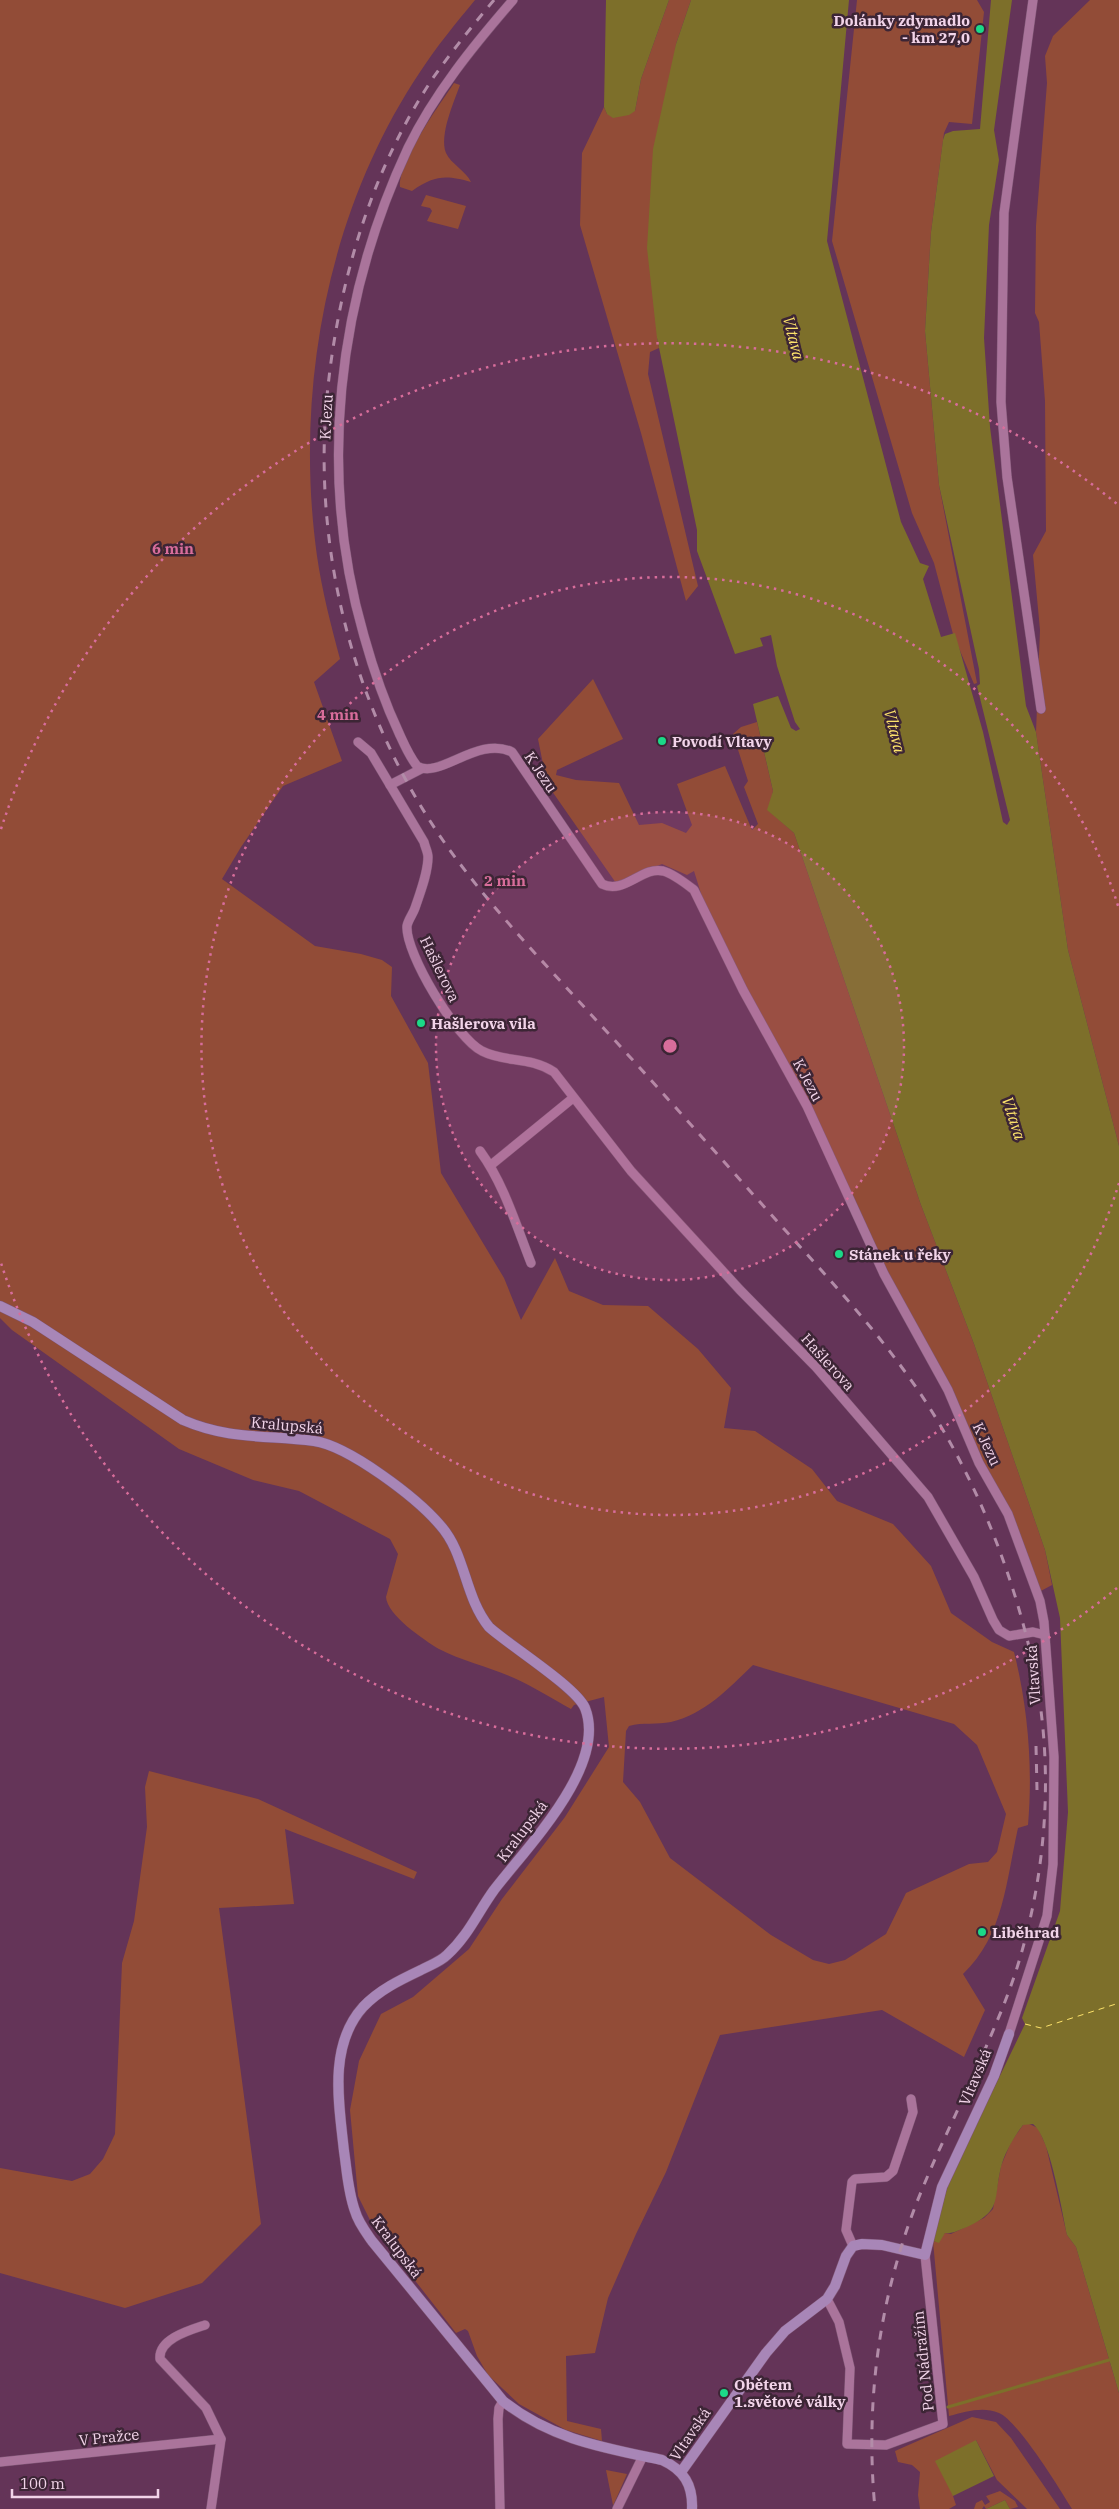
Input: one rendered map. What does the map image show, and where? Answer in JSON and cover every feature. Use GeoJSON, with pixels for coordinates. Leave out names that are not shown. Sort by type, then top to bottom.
{"type":"FeatureCollection","features":[{"type":"Feature","properties":{"kind":"street","name":"K Jezu"},"geometry":{"type":"LineString","coordinates":[[513,0],[464,59],[409,147],[384,207],[370,249],[345,351],[338,434],[339,499],[346,561],[356,609],[380,694],[412,760],[421,769],[429,769],[488,747],[503,748],[512,752],[602,884],[617,887],[656,871],[663,872],[694,890],[743,990],[807,1106],[884,1274],[948,1390],[979,1463],[1008,1514]]}},
{"type":"Feature","properties":{"kind":"street"},"geometry":{"type":"LineString","coordinates":[[1033,0],[1004,213],[1001,294],[1001,402],[1007,477],[1041,709]]}},
{"type":"Feature","properties":{"kind":"street","name":"Hašlerova"},"geometry":{"type":"LineString","coordinates":[[358,742],[371,753],[424,842],[428,856],[422,886],[407,926],[416,958],[445,1013],[462,1036],[482,1051],[541,1064],[554,1072],[631,1171],[740,1290],[816,1368],[928,1497],[974,1577],[999,1630],[1009,1636],[1033,1632],[1045,1635]]}},
{"type":"Feature","properties":{"kind":"street"},"geometry":{"type":"LineString","coordinates":[[390,784],[421,769]]}},
{"type":"Feature","properties":{"kind":"street"},"geometry":{"type":"LineString","coordinates":[[491,1165],[573,1098]]}},
{"type":"Feature","properties":{"kind":"street"},"geometry":{"type":"LineString","coordinates":[[480,1150],[491,1165],[531,1263]]}},
{"type":"Feature","properties":{"kind":"street","name":"Kralupská"},"geometry":{"type":"LineString","coordinates":[[0,1306],[33,1322],[153,1402],[201,1428],[233,1436],[315,1441],[328,1444],[365,1462],[441,1525],[457,1551],[470,1596],[480,1617],[489,1627],[570,1689],[584,1707],[588,1722],[588,1741],[584,1758],[548,1826],[494,1891],[462,1940],[446,1956],[389,1986],[363,2007],[348,2032],[339,2070],[337,2095],[348,2183],[358,2219],[390,2265],[503,2401],[527,2418],[570,2439],[592,2446],[662,2460],[681,2472]]}},
{"type":"Feature","properties":{"kind":"street","name":"Vltavská"},"geometry":{"type":"LineString","coordinates":[[926,2255],[942,2187],[994,2076],[1009,2034],[1047,1916],[1053,1864],[1054,1757],[1045,1635],[1040,1600],[1008,1514]]}},
{"type":"Feature","properties":{"kind":"street"},"geometry":{"type":"LineString","coordinates":[[911,2099],[913,2112],[893,2171],[886,2177],[855,2179],[852,2182],[846,2230],[853,2246],[882,2244],[926,2255]]}},
{"type":"Feature","properties":{"kind":"street","name":"Vltavská"},"geometry":{"type":"LineString","coordinates":[[692,2509],[690,2487],[681,2472],[778,2338],[827,2299],[835,2286],[846,2256],[853,2246]]}},
{"type":"Feature","properties":{"kind":"street","name":"Pod Nádražím"},"geometry":{"type":"LineString","coordinates":[[827,2299],[839,2322],[850,2368],[847,2444],[851,2446],[886,2445],[943,2424],[926,2255]]}},
{"type":"Feature","properties":{"kind":"street"},"geometry":{"type":"LineString","coordinates":[[205,2325],[183,2332],[162,2348],[160,2358],[206,2408],[221,2439],[211,2509]]}},
{"type":"Feature","properties":{"kind":"street"},"geometry":{"type":"LineString","coordinates":[[500,2509],[498,2419],[499,2408],[503,2401]]}},
{"type":"Feature","properties":{"kind":"street","name":"V Pražce"},"geometry":{"type":"LineString","coordinates":[[0,2462],[221,2439]]}},
{"type":"Feature","properties":{"kind":"street"},"geometry":{"type":"LineString","coordinates":[[617,2509],[643,2456]]}},
{"type":"Feature","properties":{"kind":"shaded area"},"geometry":{"type":"Polygon","coordinates":[[[0,0],[475,0],[426,62],[388,126],[361,183],[340,243],[325,304],[315,367],[310,430],[311,494],[319,569],[340,659],[314,682],[342,761],[283,786],[241,847],[222,879],[315,946],[361,954],[382,960],[392,967],[391,996],[428,1063],[441,1173],[504,1278],[521,1320],[555,1258],[569,1291],[603,1305],[648,1306],[698,1349],[731,1388],[724,1428],[755,1431],[812,1469],[837,1501],[893,1524],[931,1566],[951,1613],[992,1642],[1014,1652],[1023,1694],[1028,1738],[1030,1782],[1028,1825],[1018,1828],[1006,1887],[995,1925],[977,1959],[963,1974],[985,2010],[964,2057],[882,2010],[720,2035],[666,2172],[608,2298],[595,2353],[566,2356],[567,2421],[601,2429],[602,2441],[566,2430],[519,2404],[488,2375],[477,2356],[468,2331],[465,2329],[456,2333],[374,2228],[358,2196],[350,2110],[359,2061],[381,2014],[413,1997],[469,1949],[502,1899],[565,1817],[609,1747],[604,1697],[574,1705],[571,1709],[514,1678],[457,1657],[432,1645],[399,1619],[388,1604],[386,1597],[398,1554],[390,1539],[299,1491],[253,1480],[179,1449],[12,1330],[0,1318],[0,0]],[[753,1665],[716,1699],[695,1713],[671,1722],[629,1726],[626,1731],[623,1782],[640,1802],[670,1858],[771,1935],[813,1960],[829,1964],[845,1960],[886,1934],[906,1893],[969,1864],[988,1862],[997,1852],[1006,1814],[977,1745],[954,1724],[753,1665]]]}},
{"type":"Feature","properties":{"kind":"shaded area"},"geometry":{"type":"Polygon","coordinates":[[[669,0],[691,0],[676,44],[657,338],[659,348],[650,352],[648,374],[698,586],[686,601],[641,433],[580,225],[582,153],[604,107],[607,114],[635,111],[641,79],[669,0]]]}},
{"type":"Feature","properties":{"kind":"shaded area"},"geometry":{"type":"Polygon","coordinates":[[[857,0],[977,0],[984,12],[972,124],[949,122],[944,133],[931,232],[925,331],[939,485],[977,683],[974,684],[953,634],[934,563],[912,513],[832,241],[857,0]]]}},
{"type":"Feature","properties":{"kind":"shaded area"},"geometry":{"type":"Polygon","coordinates":[[[1090,0],[1119,0],[1119,1146],[1068,950],[1036,732],[1040,630],[1033,555],[1046,531],[1045,401],[1039,322],[1035,313],[1036,226],[1047,83],[1045,56],[1053,36],[1090,0]]]}},
{"type":"Feature","properties":{"kind":"shaded area"},"geometry":{"type":"Polygon","coordinates":[[[454,83],[460,85],[448,119],[444,146],[448,157],[466,174],[471,182],[454,178],[441,178],[427,182],[412,191],[400,187],[405,163],[412,149],[454,83]]]}},
{"type":"Feature","properties":{"kind":"shaded area"},"geometry":{"type":"Polygon","coordinates":[[[426,195],[466,206],[458,229],[427,221],[432,211],[430,208],[421,206],[426,195]]]}},
{"type":"Feature","properties":{"kind":"shaded area"},"geometry":{"type":"Polygon","coordinates":[[[593,679],[623,739],[557,770],[556,775],[576,780],[619,783],[639,825],[662,823],[686,833],[692,825],[677,784],[725,766],[752,830],[758,824],[744,787],[748,781],[733,734],[741,727],[757,722],[773,791],[769,811],[794,833],[921,1205],[974,1344],[1045,1550],[1052,1585],[1037,1593],[1008,1514],[708,916],[694,871],[687,875],[662,864],[616,883],[547,784],[538,739],[593,679]]]}},
{"type":"Feature","properties":{"kind":"shaded area"},"geometry":{"type":"Polygon","coordinates":[[[149,1771],[258,1799],[417,1872],[414,1879],[285,1829],[294,1904],[219,1908],[261,2224],[202,2283],[125,2308],[0,2273],[0,2168],[72,2181],[90,2174],[103,2159],[115,2134],[122,1963],[134,1921],[147,1827],[145,1787],[149,1771]]]}},
{"type":"Feature","properties":{"kind":"shaded area"},"geometry":{"type":"Polygon","coordinates":[[[1027,2123],[1038,2128],[1046,2146],[1067,2235],[1076,2247],[1119,2393],[1119,2509],[1072,2509],[1049,2472],[1027,2442],[1017,2429],[999,2413],[980,2410],[949,2416],[933,2241],[936,2242],[945,2233],[951,2234],[984,2218],[993,2209],[1001,2166],[1011,2142],[1023,2125],[1027,2123]]]}},
{"type":"Feature","properties":{"kind":"shaded area"},"geometry":{"type":"Polygon","coordinates":[[[972,2417],[996,2422],[1011,2438],[1060,2509],[1027,2509],[997,2480],[976,2440],[953,2496],[956,2505],[949,2509],[920,2509],[918,2495],[920,2472],[912,2465],[898,2462],[895,2451],[972,2417]]]}},
{"type":"Feature","properties":{"kind":"shaded area"},"geometry":{"type":"Polygon","coordinates":[[[606,2470],[627,2474],[613,2506],[613,2505],[606,2470]]]}},
{"type":"Feature","properties":{"kind":"shaded area"},"geometry":{"type":"Polygon","coordinates":[[[1000,2491],[1015,2501],[1018,2507],[1010,2509],[1005,2500],[986,2509],[984,2506],[982,2509],[974,2509],[976,2503],[982,2500],[985,2505],[990,2502],[986,2496],[1000,2491]]]}},
{"type":"Feature","properties":{"kind":"water"},"geometry":{"type":"Polygon","coordinates":[[[606,0],[669,0],[641,79],[635,111],[629,115],[613,118],[607,114],[604,107],[606,0]]]}},
{"type":"Feature","properties":{"kind":"water","name":"Vltava"},"geometry":{"type":"Polygon","coordinates":[[[691,0],[849,0],[827,241],[901,522],[920,563],[929,566],[923,579],[941,637],[955,633],[983,732],[1003,822],[1007,825],[1010,820],[977,686],[980,684],[979,669],[939,485],[925,331],[931,232],[943,140],[945,134],[953,131],[980,129],[991,0],[1012,0],[994,130],[999,160],[989,225],[984,338],[990,427],[1026,706],[1036,732],[1068,950],[1119,1146],[1119,2393],[1076,2247],[1067,2235],[1059,2193],[1045,2143],[1033,2124],[1023,2125],[1007,2150],[1001,2167],[994,2203],[986,2215],[967,2227],[945,2233],[939,2243],[933,2241],[949,2181],[1025,2024],[1022,2018],[1060,1911],[1068,1812],[1060,1618],[1045,1550],[974,1344],[921,1205],[794,833],[767,810],[773,791],[753,704],[778,696],[791,728],[796,731],[800,729],[795,722],[777,666],[771,635],[760,638],[763,646],[735,654],[697,551],[697,530],[657,338],[647,248],[653,149],[676,44],[691,0]]]}},
{"type":"Feature","properties":{"kind":"water"},"geometry":{"type":"Polygon","coordinates":[[[976,2440],[994,2476],[953,2496],[935,2461],[976,2440]]]}},
{"type":"Feature","properties":{"kind":"water"},"geometry":{"type":"Polygon","coordinates":[[[1005,2500],[1010,2509],[986,2509],[1005,2500]]]}},
{"type":"Feature","properties":{"kind":"waterway"},"geometry":{"type":"LineString","coordinates":[[948,2407],[1109,2360]]}},
{"type":"Feature","properties":{"kind":"ferry route"},"geometry":{"type":"LineString","coordinates":[[1025,2024],[1041,2028],[1119,2003]]}},
{"type":"Feature","properties":{"kind":"railway"},"geometry":{"type":"LineString","coordinates":[[494,0],[433,78],[391,152],[360,230],[339,312],[327,396],[324,456],[327,516],[334,575],[348,633],[366,690],[389,746],[416,799],[449,849],[483,894],[838,1289],[889,1350],[920,1393],[957,1456],[989,1523],[1014,1593],[1024,1628],[1040,1702],[1044,1741],[1044,1819],[1041,1858],[1035,1896],[1027,1934],[1008,1994],[935,2159],[915,2208],[898,2258],[883,2320],[872,2414],[875,2509]]}},
{"type":"Feature","properties":{"kind":"railway"},"geometry":{"type":"LineString","coordinates":[[1036,1746],[1037,1790]]}},
{"type":"Feature","properties":{"kind":"place","name":"Dolánky zdymadlo - km 27,0"},"geometry":{"type":"Point","coordinates":[980,29]}},
{"type":"Feature","properties":{"kind":"place","name":"Povodí Vltavy"},"geometry":{"type":"Point","coordinates":[662,741]}},
{"type":"Feature","properties":{"kind":"place","name":"Hašlerova vila"},"geometry":{"type":"Point","coordinates":[421,1023]}},
{"type":"Feature","properties":{"kind":"place","name":"Stánek u řeky"},"geometry":{"type":"Point","coordinates":[839,1254]}},
{"type":"Feature","properties":{"kind":"place","name":"Liběhrad"},"geometry":{"type":"Point","coordinates":[982,1932]}},
{"type":"Feature","properties":{"kind":"place","name":"Obětem 1.světové války"},"geometry":{"type":"Point","coordinates":[724,2393]}}]}
